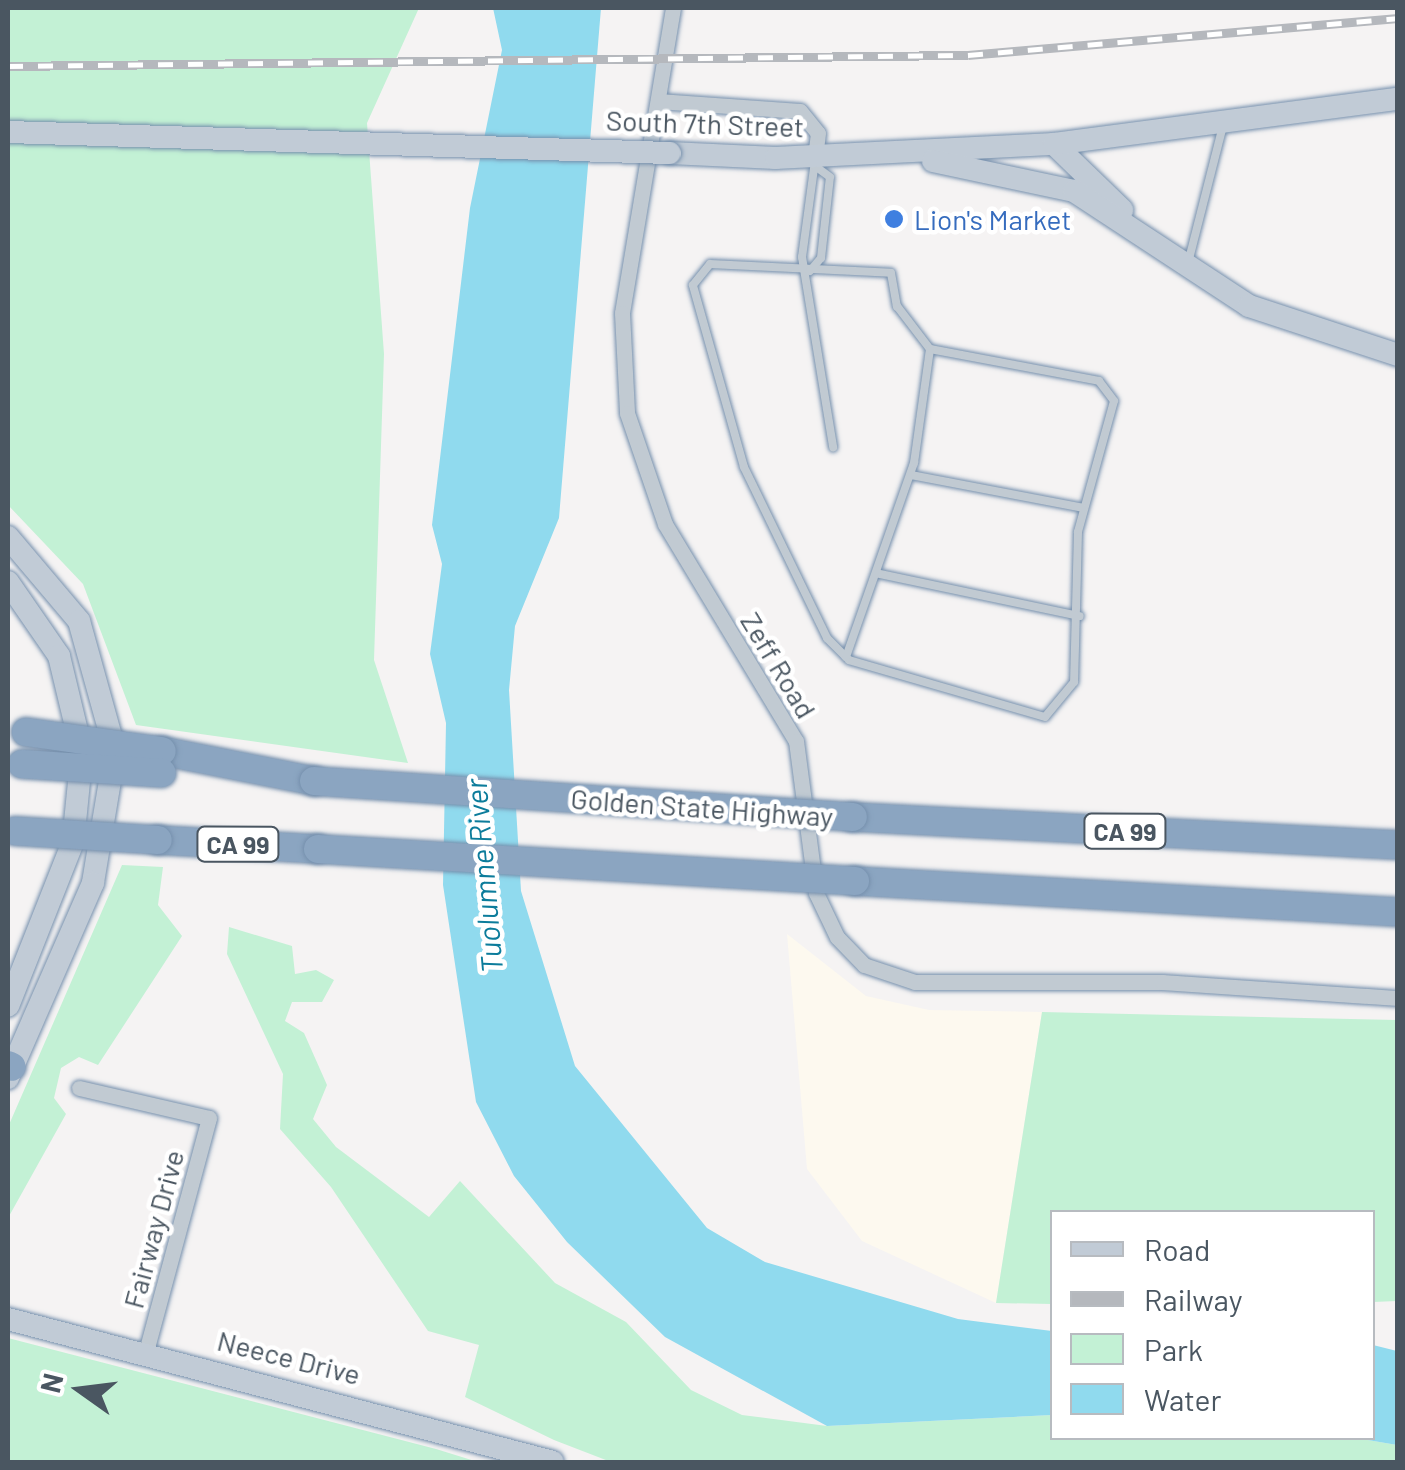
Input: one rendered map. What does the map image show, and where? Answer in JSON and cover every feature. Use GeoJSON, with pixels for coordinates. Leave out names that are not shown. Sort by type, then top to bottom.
{"type":"FeatureCollection","features":[{"type":"Feature","properties":{"kind":"highway"},"geometry":{"type":"LineString","coordinates":[[17,730],[162,762]]}},
{"type":"Feature","properties":{"kind":"highway"},"geometry":{"type":"LineString","coordinates":[[15,763],[162,762]]}},
{"type":"Feature","properties":{"kind":"highway","name":"Golden State Highway"},"geometry":{"type":"LineString","coordinates":[[162,762],[314,781],[853,818],[1398,845]]}},
{"type":"Feature","properties":{"kind":"highway","name":"CA 99"},"geometry":{"type":"LineString","coordinates":[[10,831],[1398,912]]}},
{"type":"Feature","properties":{"kind":"street","name":"Zeff Road"},"geometry":{"type":"LineString","coordinates":[[674,8],[622,313],[627,413],[665,524],[796,741],[816,893],[836,937],[878,973],[915,982],[1162,982],[1398,998]]}},
{"type":"Feature","properties":{"kind":"street","name":"South 7th Street"},"geometry":{"type":"LineString","coordinates":[[8,132],[670,152],[815,161],[875,153],[1054,144],[1398,99]]}},
{"type":"Feature","properties":{"kind":"street"},"geometry":{"type":"LineString","coordinates":[[658,101],[800,110],[818,133],[815,161]]}},
{"type":"Feature","properties":{"kind":"street"},"geometry":{"type":"LineString","coordinates":[[1054,144],[1138,228],[1186,268],[1282,321],[1398,354]]}},
{"type":"Feature","properties":{"kind":"street"},"geometry":{"type":"LineString","coordinates":[[875,153],[1038,176],[1138,228]]}},
{"type":"Feature","properties":{"kind":"street"},"geometry":{"type":"LineString","coordinates":[[8,537],[78,621],[115,751],[94,883],[9,1070]]}},
{"type":"Feature","properties":{"kind":"street"},"geometry":{"type":"LineString","coordinates":[[8,582],[59,656],[82,752],[72,842],[8,1006]]}},
{"type":"Feature","properties":{"kind":"street","name":"Fairway Drive"},"geometry":{"type":"LineString","coordinates":[[80,1088],[209,1118],[146,1352]]}},
{"type":"Feature","properties":{"kind":"street","name":"Neece Drive"},"geometry":{"type":"LineString","coordinates":[[8,1319],[146,1352],[553,1462]]}},
{"type":"Feature","properties":{"kind":"lane"},"geometry":{"type":"LineString","coordinates":[[1186,268],[1224,122]]}},
{"type":"Feature","properties":{"kind":"lane"},"geometry":{"type":"LineString","coordinates":[[810,271],[820,258],[830,177],[815,161],[806,178],[801,251],[810,271],[833,447]]}},
{"type":"Feature","properties":{"kind":"lane"},"geometry":{"type":"LineString","coordinates":[[710,264],[891,273],[896,306],[930,350],[1100,381],[1114,402],[1084,508],[1074,682],[1045,717],[846,657],[826,638],[744,467],[694,286],[710,264]]}},
{"type":"Feature","properties":{"kind":"lane"},"geometry":{"type":"LineString","coordinates":[[846,657],[880,574],[911,475],[930,350]]}},
{"type":"Feature","properties":{"kind":"lane"},"geometry":{"type":"LineString","coordinates":[[911,475],[1084,508]]}},
{"type":"Feature","properties":{"kind":"lane"},"geometry":{"type":"LineString","coordinates":[[880,574],[1080,616]]}},
{"type":"Feature","properties":{"kind":"shaded area"},"geometry":{"type":"Polygon","coordinates":[[[787,934],[866,996],[929,1010],[1042,1012],[996,1303],[862,1241],[807,1169],[787,934]]]}},
{"type":"Feature","properties":{"kind":"green space"},"geometry":{"type":"Polygon","coordinates":[[[8,8],[419,8],[367,123],[384,354],[374,660],[408,763],[136,725],[83,584],[8,505],[8,8]]]}},
{"type":"Feature","properties":{"kind":"green space"},"geometry":{"type":"Polygon","coordinates":[[[122,865],[163,867],[158,905],[182,936],[98,1065],[79,1057],[61,1068],[54,1098],[66,1114],[8,1218],[8,1127],[122,865]]]}},
{"type":"Feature","properties":{"kind":"green space"},"geometry":{"type":"Polygon","coordinates":[[[229,927],[292,946],[295,974],[316,970],[334,980],[322,1002],[292,1002],[285,1021],[304,1033],[327,1085],[313,1119],[336,1147],[429,1217],[460,1181],[555,1283],[626,1322],[691,1390],[742,1415],[827,1426],[1050,1415],[1050,1440],[1368,1440],[1397,1445],[1397,1462],[611,1462],[554,1440],[465,1397],[479,1345],[428,1331],[331,1187],[280,1129],[283,1074],[227,954],[229,927]]]}},
{"type":"Feature","properties":{"kind":"green space"},"geometry":{"type":"Polygon","coordinates":[[[1042,1012],[1397,1020],[1397,1301],[1375,1302],[1375,1210],[1050,1210],[1050,1304],[996,1303],[1042,1012]]]}},
{"type":"Feature","properties":{"kind":"green space"},"geometry":{"type":"Polygon","coordinates":[[[8,1338],[436,1449],[478,1462],[8,1462],[8,1338]]]}},
{"type":"Feature","properties":{"kind":"water","name":"Tuolumne River"},"geometry":{"type":"Polygon","coordinates":[[[493,8],[601,8],[559,518],[515,626],[509,690],[521,891],[575,1066],[707,1228],[765,1262],[958,1319],[1050,1331],[1050,1415],[827,1426],[665,1337],[567,1242],[514,1176],[476,1102],[443,885],[446,723],[430,654],[442,564],[432,525],[470,208],[502,50],[493,8]]]}},
{"type":"Feature","properties":{"kind":"water"},"geometry":{"type":"Polygon","coordinates":[[[1375,1346],[1397,1351],[1397,1445],[1368,1440],[1375,1440],[1375,1346]]]}},
{"type":"Feature","properties":{"kind":"railway"},"geometry":{"type":"LineString","coordinates":[[8,66],[968,55],[1398,18]]}},
{"type":"Feature","properties":{"kind":"place","name":"Lion's Market"},"geometry":{"type":"Point","coordinates":[894,219]}}]}
